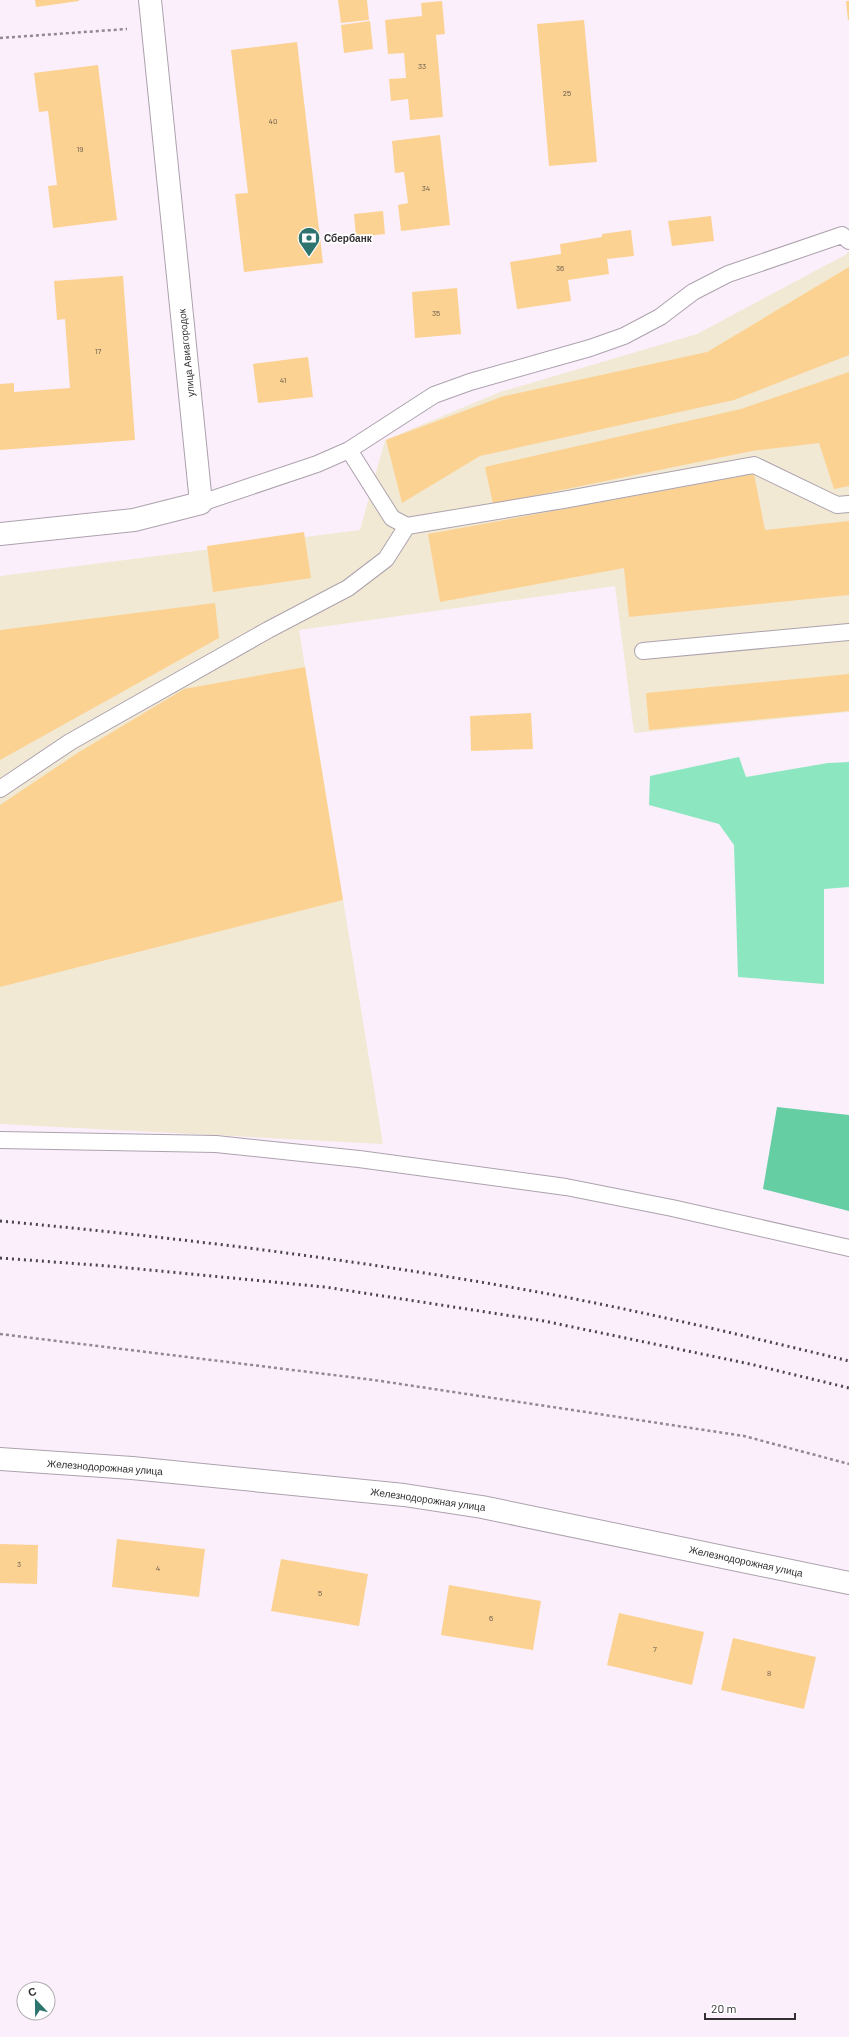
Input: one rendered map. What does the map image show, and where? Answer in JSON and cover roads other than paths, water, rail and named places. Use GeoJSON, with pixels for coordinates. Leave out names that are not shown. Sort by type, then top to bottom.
{"type":"FeatureCollection","features":[{"type":"Feature","properties":{"kind":"street","name":"улица Авиагородок"},"geometry":{"type":"LineString","coordinates":[[150,0],[201,502]]}},
{"type":"Feature","properties":{"kind":"street"},"geometry":{"type":"LineString","coordinates":[[0,534],[134,520],[201,502]]}},
{"type":"Feature","properties":{"kind":"street","name":"Железнодорожная улица"},"geometry":{"type":"LineString","coordinates":[[0,1459],[132,1468],[404,1495],[482,1506],[849,1583]]}},
{"type":"Feature","properties":{"kind":"lane"},"geometry":{"type":"LineString","coordinates":[[201,502],[317,464],[349,450],[434,395],[470,382],[590,348],[624,336],[660,317],[693,292],[728,274],[842,234],[849,242]]}},
{"type":"Feature","properties":{"kind":"lane"},"geometry":{"type":"LineString","coordinates":[[349,450],[392,518],[407,526],[563,500],[754,465],[836,505],[849,504]]}},
{"type":"Feature","properties":{"kind":"lane"},"geometry":{"type":"LineString","coordinates":[[0,790],[70,742],[268,630],[348,588],[386,559],[407,526]]}},
{"type":"Feature","properties":{"kind":"lane"},"geometry":{"type":"LineString","coordinates":[[643,651],[849,632]]}},
{"type":"Feature","properties":{"kind":"lane"},"geometry":{"type":"LineString","coordinates":[[0,1140],[216,1144],[359,1159],[566,1187],[672,1208],[849,1248]]}},
{"type":"Feature","properties":{"kind":"railway"},"geometry":{"type":"LineString","coordinates":[[0,1221],[207,1243],[344,1261],[481,1282],[625,1309],[849,1361]]}},
{"type":"Feature","properties":{"kind":"railway"},"geometry":{"type":"LineString","coordinates":[[0,1258],[108,1266],[325,1287],[544,1321],[750,1364],[849,1388]]}},
{"type":"Feature","properties":{"kind":"place","name":"Сбербанк"},"geometry":{"type":"Point","coordinates":[309,258]}}]}
